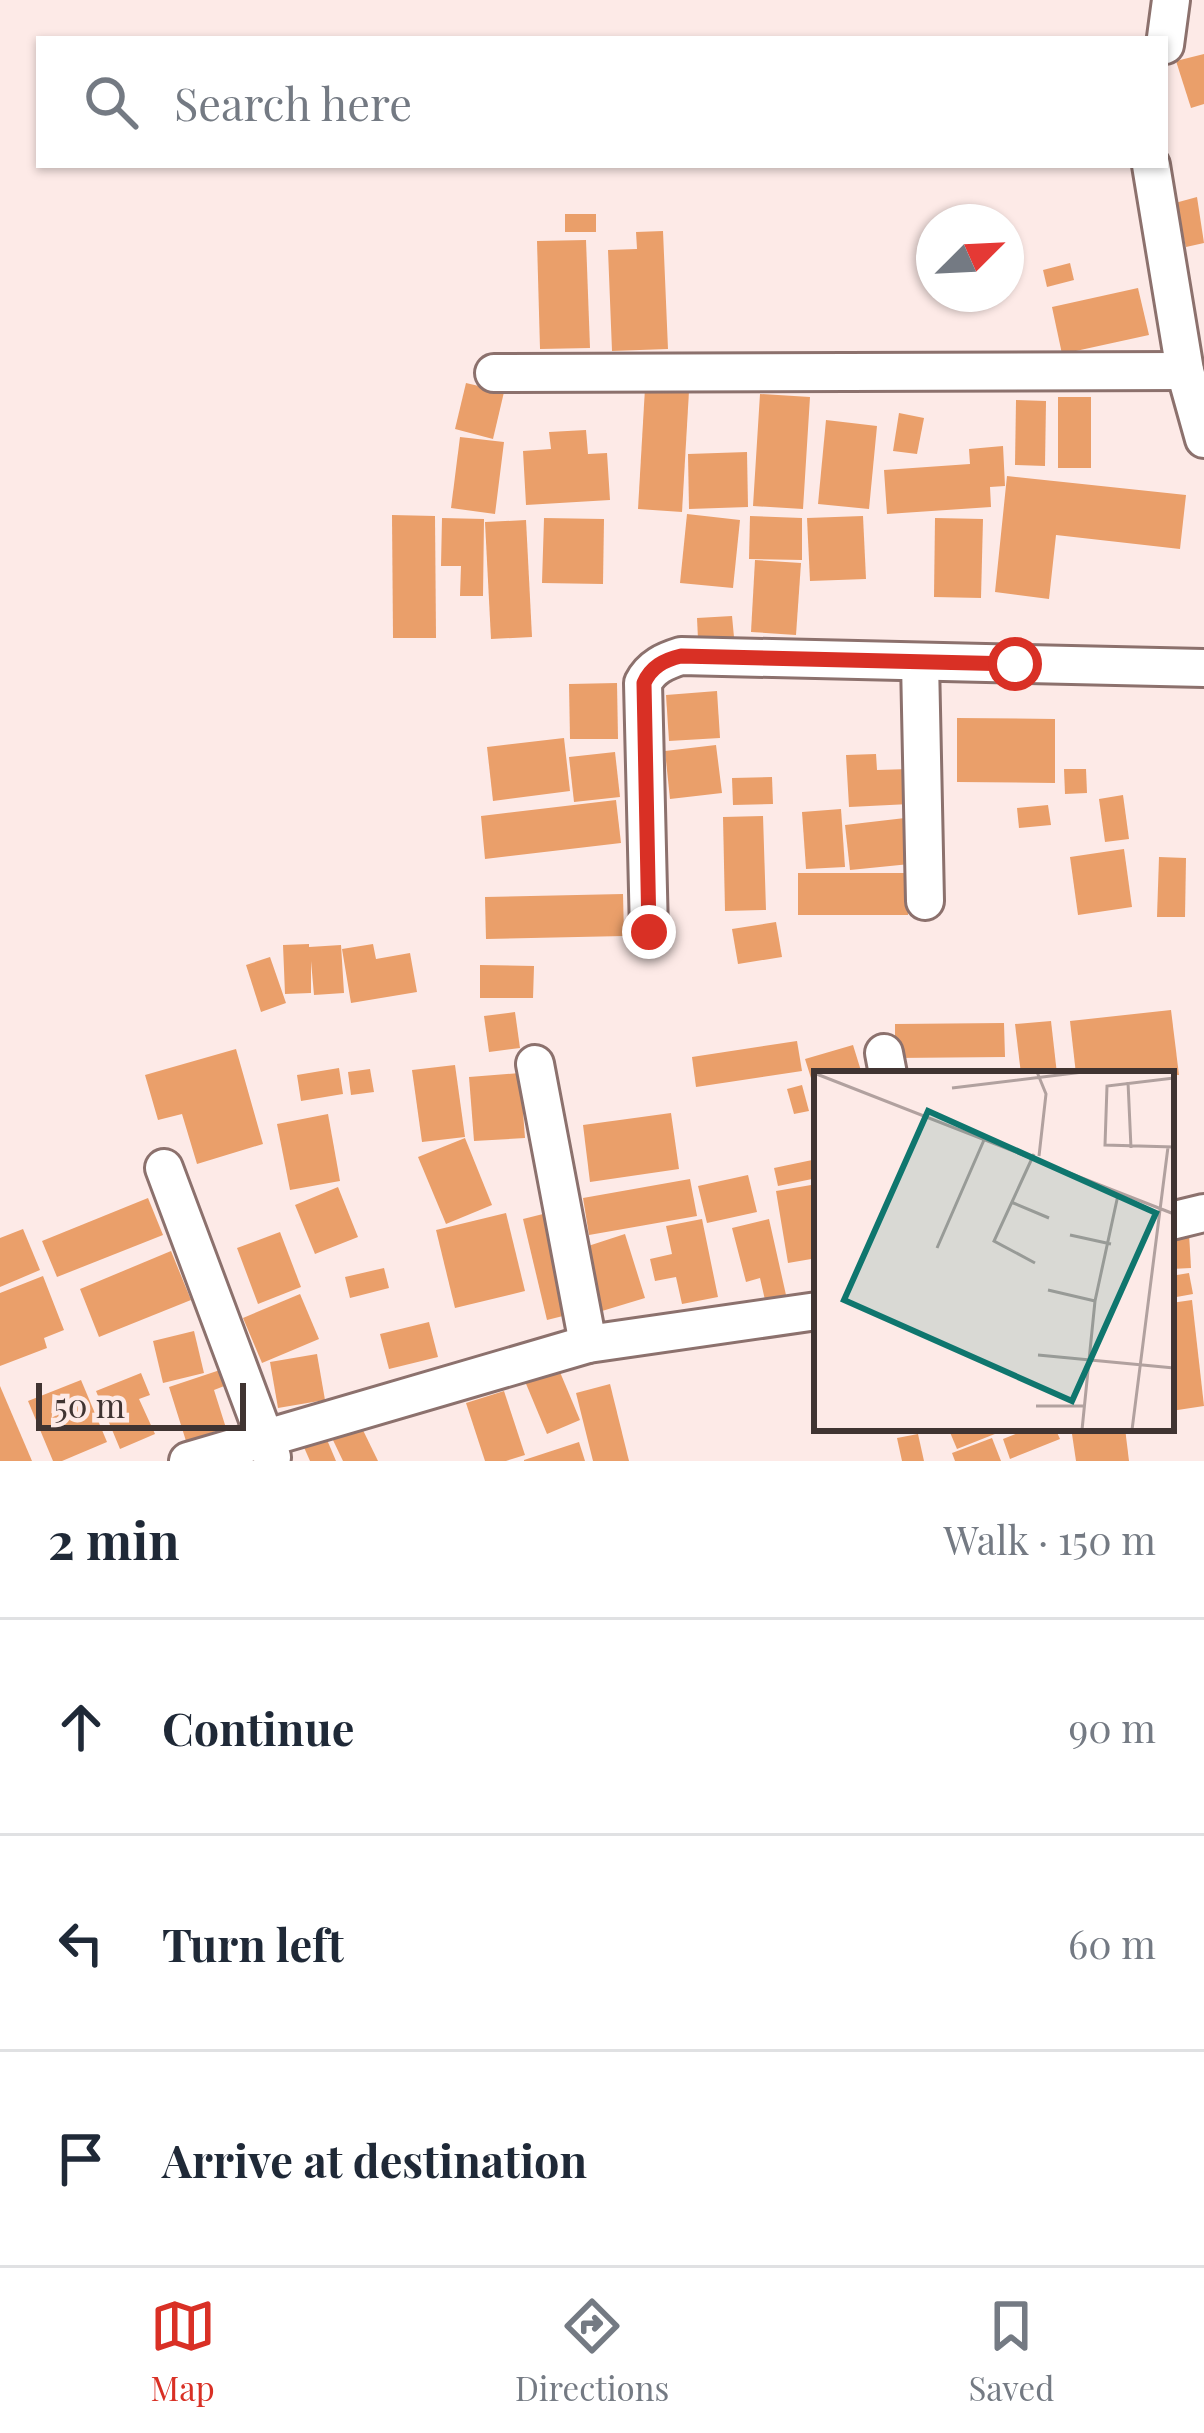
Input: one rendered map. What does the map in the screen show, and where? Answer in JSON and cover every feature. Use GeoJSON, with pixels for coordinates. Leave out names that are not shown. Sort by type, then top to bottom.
{"type":"FeatureCollection","features":[{"type":"Feature","properties":{"kind":"street"},"geometry":{"type":"LineString","coordinates":[[1166,36],[1172,0]]}},
{"type":"Feature","properties":{"kind":"street"},"geometry":{"type":"LineString","coordinates":[[1151,168],[1185,371],[1204,439]]}},
{"type":"Feature","properties":{"kind":"street"},"geometry":{"type":"LineString","coordinates":[[494,373],[1185,371]]}},
{"type":"Feature","properties":{"kind":"street"},"geometry":{"type":"LineString","coordinates":[[649,932],[644,683],[648,673],[681,656],[1204,668]]}},
{"type":"Feature","properties":{"kind":"street"},"geometry":{"type":"LineString","coordinates":[[920,662],[925,901]]}},
{"type":"Feature","properties":{"kind":"street"},"geometry":{"type":"LineString","coordinates":[[535,1064],[588,1343]]}},
{"type":"Feature","properties":{"kind":"street"},"geometry":{"type":"LineString","coordinates":[[164,1168],[269,1449]]}},
{"type":"Feature","properties":{"kind":"street"},"geometry":{"type":"LineString","coordinates":[[1174,1220],[1204,1213]]}},
{"type":"Feature","properties":{"kind":"street"},"geometry":{"type":"LineString","coordinates":[[188,1461],[269,1449],[588,1343],[814,1311]]}},
{"type":"Feature","properties":{"kind":"building"},"geometry":{"type":"Polygon","coordinates":[[[1204,54],[1204,104],[1191,108],[1176,61],[1204,54]]]}},
{"type":"Feature","properties":{"kind":"building"},"geometry":{"type":"Polygon","coordinates":[[[1197,197],[1204,243],[1186,247],[1175,203],[1197,197]]]}},
{"type":"Feature","properties":{"kind":"building"},"geometry":{"type":"Polygon","coordinates":[[[565,214],[596,214],[596,232],[565,232],[565,214]]]}},
{"type":"Feature","properties":{"kind":"building"},"geometry":{"type":"Polygon","coordinates":[[[663,231],[668,349],[612,351],[608,250],[637,249],[636,232],[663,231]]]}},
{"type":"Feature","properties":{"kind":"building"},"geometry":{"type":"Polygon","coordinates":[[[586,240],[590,348],[540,349],[537,241],[586,240]]]}},
{"type":"Feature","properties":{"kind":"building"},"geometry":{"type":"Polygon","coordinates":[[[1070,263],[1074,280],[1047,287],[1043,270],[1070,263]]]}},
{"type":"Feature","properties":{"kind":"building"},"geometry":{"type":"Polygon","coordinates":[[[1138,288],[1149,335],[1062,354],[1052,307],[1138,288]]]}},
{"type":"Feature","properties":{"kind":"building"},"geometry":{"type":"Polygon","coordinates":[[[466,383],[504,392],[493,439],[455,429],[466,383]]]}},
{"type":"Feature","properties":{"kind":"building"},"geometry":{"type":"Polygon","coordinates":[[[645,388],[689,391],[682,512],[638,509],[645,388]]]}},
{"type":"Feature","properties":{"kind":"building"},"geometry":{"type":"Polygon","coordinates":[[[760,394],[810,397],[803,509],[753,506],[760,394]]]}},
{"type":"Feature","properties":{"kind":"building"},"geometry":{"type":"Polygon","coordinates":[[[1058,397],[1091,397],[1091,468],[1058,468],[1058,397]]]}},
{"type":"Feature","properties":{"kind":"building"},"geometry":{"type":"Polygon","coordinates":[[[1016,400],[1046,401],[1045,466],[1015,465],[1016,400]]]}},
{"type":"Feature","properties":{"kind":"building"},"geometry":{"type":"Polygon","coordinates":[[[899,413],[924,418],[917,454],[893,451],[899,413]]]}},
{"type":"Feature","properties":{"kind":"building"},"geometry":{"type":"Polygon","coordinates":[[[826,420],[877,426],[869,509],[818,504],[826,420]]]}},
{"type":"Feature","properties":{"kind":"building"},"geometry":{"type":"Polygon","coordinates":[[[586,430],[588,454],[607,453],[610,500],[526,505],[523,451],[551,449],[549,432],[586,430]]]}},
{"type":"Feature","properties":{"kind":"building"},"geometry":{"type":"Polygon","coordinates":[[[460,437],[504,442],[495,514],[451,508],[460,437]]]}},
{"type":"Feature","properties":{"kind":"building"},"geometry":{"type":"Polygon","coordinates":[[[1003,446],[1005,486],[990,487],[991,507],[887,514],[884,470],[970,464],[969,449],[1003,446]]]}},
{"type":"Feature","properties":{"kind":"building"},"geometry":{"type":"Polygon","coordinates":[[[747,452],[748,507],[689,509],[688,454],[747,452]]]}},
{"type":"Feature","properties":{"kind":"building"},"geometry":{"type":"Polygon","coordinates":[[[1007,476],[1186,495],[1180,549],[1056,535],[1049,599],[995,592],[1007,476]]]}},
{"type":"Feature","properties":{"kind":"building"},"geometry":{"type":"Polygon","coordinates":[[[687,514],[740,520],[733,588],[680,583],[687,514]]]}},
{"type":"Feature","properties":{"kind":"building"},"geometry":{"type":"Polygon","coordinates":[[[392,515],[435,516],[436,638],[393,638],[392,515]]]}},
{"type":"Feature","properties":{"kind":"building"},"geometry":{"type":"Polygon","coordinates":[[[750,516],[802,518],[802,560],[749,559],[750,516]]]}},
{"type":"Feature","properties":{"kind":"building"},"geometry":{"type":"Polygon","coordinates":[[[863,516],[866,579],[810,581],[807,518],[863,516]]]}},
{"type":"Feature","properties":{"kind":"building"},"geometry":{"type":"Polygon","coordinates":[[[442,518],[484,519],[483,596],[460,596],[461,566],[441,566],[442,518]]]}},
{"type":"Feature","properties":{"kind":"building"},"geometry":{"type":"Polygon","coordinates":[[[544,518],[604,519],[603,584],[542,583],[544,518]]]}},
{"type":"Feature","properties":{"kind":"building"},"geometry":{"type":"Polygon","coordinates":[[[935,518],[983,519],[981,598],[934,597],[935,518]]]}},
{"type":"Feature","properties":{"kind":"building"},"geometry":{"type":"Polygon","coordinates":[[[526,520],[532,637],[491,639],[485,522],[526,520]]]}},
{"type":"Feature","properties":{"kind":"building"},"geometry":{"type":"Polygon","coordinates":[[[755,560],[801,563],[796,635],[751,632],[755,560]]]}},
{"type":"Feature","properties":{"kind":"building"},"geometry":{"type":"Polygon","coordinates":[[[732,616],[734,637],[698,639],[697,618],[732,616]]]}},
{"type":"Feature","properties":{"kind":"building"},"geometry":{"type":"Polygon","coordinates":[[[617,683],[618,739],[570,739],[569,684],[617,683]]]}},
{"type":"Feature","properties":{"kind":"building"},"geometry":{"type":"Polygon","coordinates":[[[717,691],[720,738],[669,741],[666,695],[717,691]]]}},
{"type":"Feature","properties":{"kind":"building"},"geometry":{"type":"Polygon","coordinates":[[[957,718],[1055,719],[1055,783],[957,782],[957,718]]]}},
{"type":"Feature","properties":{"kind":"building"},"geometry":{"type":"Polygon","coordinates":[[[564,738],[570,791],[493,801],[487,747],[564,738]]]}},
{"type":"Feature","properties":{"kind":"building"},"geometry":{"type":"Polygon","coordinates":[[[716,745],[722,793],[670,799],[665,751],[716,745]]]}},
{"type":"Feature","properties":{"kind":"building"},"geometry":{"type":"Polygon","coordinates":[[[615,752],[620,797],[574,802],[569,757],[615,752]]]}},
{"type":"Feature","properties":{"kind":"building"},"geometry":{"type":"Polygon","coordinates":[[[876,754],[877,770],[909,769],[910,804],[849,807],[846,755],[876,754]]]}},
{"type":"Feature","properties":{"kind":"building"},"geometry":{"type":"Polygon","coordinates":[[[1064,769],[1086,769],[1087,793],[1065,794],[1064,769]]]}},
{"type":"Feature","properties":{"kind":"building"},"geometry":{"type":"Polygon","coordinates":[[[772,777],[773,804],[733,805],[732,778],[772,777]]]}},
{"type":"Feature","properties":{"kind":"building"},"geometry":{"type":"Polygon","coordinates":[[[1123,795],[1129,839],[1105,842],[1099,799],[1123,795]]]}},
{"type":"Feature","properties":{"kind":"building"},"geometry":{"type":"Polygon","coordinates":[[[616,800],[621,843],[485,859],[481,816],[616,800]]]}},
{"type":"Feature","properties":{"kind":"building"},"geometry":{"type":"Polygon","coordinates":[[[1048,805],[1051,825],[1019,828],[1017,808],[1048,805]]]}},
{"type":"Feature","properties":{"kind":"building"},"geometry":{"type":"Polygon","coordinates":[[[841,809],[845,867],[806,869],[802,812],[841,809]]]}},
{"type":"Feature","properties":{"kind":"building"},"geometry":{"type":"Polygon","coordinates":[[[763,816],[766,910],[725,911],[723,817],[763,816]]]}},
{"type":"Feature","properties":{"kind":"building"},"geometry":{"type":"Polygon","coordinates":[[[905,818],[910,864],[850,870],[845,825],[905,818]]]}},
{"type":"Feature","properties":{"kind":"building"},"geometry":{"type":"Polygon","coordinates":[[[1124,849],[1132,907],[1078,915],[1070,857],[1124,849]]]}},
{"type":"Feature","properties":{"kind":"building"},"geometry":{"type":"Polygon","coordinates":[[[1159,857],[1186,858],[1185,917],[1157,917],[1159,857]]]}},
{"type":"Feature","properties":{"kind":"building"},"geometry":{"type":"Polygon","coordinates":[[[798,873],[907,873],[908,915],[798,915],[798,873]]]}},
{"type":"Feature","properties":{"kind":"building"},"geometry":{"type":"Polygon","coordinates":[[[623,894],[624,936],[486,939],[485,897],[623,894]]]}},
{"type":"Feature","properties":{"kind":"building"},"geometry":{"type":"Polygon","coordinates":[[[776,922],[782,957],[738,964],[732,929],[776,922]]]}},
{"type":"Feature","properties":{"kind":"building"},"geometry":{"type":"Polygon","coordinates":[[[373,944],[376,959],[410,953],[417,992],[351,1003],[342,949],[373,944]]]}},
{"type":"Feature","properties":{"kind":"building"},"geometry":{"type":"Polygon","coordinates":[[[283,945],[341,945],[344,993],[314,995],[311,961],[311,993],[285,994],[283,945]]]}},
{"type":"Feature","properties":{"kind":"building"},"geometry":{"type":"Polygon","coordinates":[[[270,957],[286,1003],[261,1012],[246,965],[270,957]]]}},
{"type":"Feature","properties":{"kind":"building"},"geometry":{"type":"Polygon","coordinates":[[[480,965],[534,966],[533,998],[480,998],[480,965]]]}},
{"type":"Feature","properties":{"kind":"building"},"geometry":{"type":"Polygon","coordinates":[[[1171,1010],[1179,1075],[1174,1071],[1076,1071],[1070,1021],[1171,1010]]]}},
{"type":"Feature","properties":{"kind":"building"},"geometry":{"type":"Polygon","coordinates":[[[515,1012],[520,1048],[489,1052],[484,1016],[515,1012]]]}},
{"type":"Feature","properties":{"kind":"building"},"geometry":{"type":"Polygon","coordinates":[[[1051,1021],[1057,1071],[1021,1071],[1015,1024],[1051,1021]]]}},
{"type":"Feature","properties":{"kind":"building"},"geometry":{"type":"Polygon","coordinates":[[[1004,1023],[1005,1057],[895,1058],[895,1024],[1004,1023]]]}},
{"type":"Feature","properties":{"kind":"building"},"geometry":{"type":"Polygon","coordinates":[[[797,1041],[802,1071],[696,1087],[692,1057],[797,1041]]]}},
{"type":"Feature","properties":{"kind":"building"},"geometry":{"type":"Polygon","coordinates":[[[853,1045],[861,1071],[814,1071],[814,1088],[805,1059],[853,1045]]]}},
{"type":"Feature","properties":{"kind":"building"},"geometry":{"type":"Polygon","coordinates":[[[236,1049],[263,1144],[197,1164],[182,1114],[158,1120],[145,1075],[236,1049]]]}},
{"type":"Feature","properties":{"kind":"building"},"geometry":{"type":"Polygon","coordinates":[[[455,1065],[465,1137],[422,1142],[412,1070],[455,1065]]]}},
{"type":"Feature","properties":{"kind":"building"},"geometry":{"type":"Polygon","coordinates":[[[339,1068],[343,1094],[301,1101],[297,1075],[339,1068]]]}},
{"type":"Feature","properties":{"kind":"building"},"geometry":{"type":"Polygon","coordinates":[[[370,1069],[374,1092],[351,1095],[348,1072],[370,1069]]]}},
{"type":"Feature","properties":{"kind":"building"},"geometry":{"type":"Polygon","coordinates":[[[520,1073],[525,1138],[474,1141],[469,1077],[520,1073]]]}},
{"type":"Feature","properties":{"kind":"building"},"geometry":{"type":"Polygon","coordinates":[[[802,1085],[809,1111],[794,1114],[787,1089],[802,1085]]]}},
{"type":"Feature","properties":{"kind":"building"},"geometry":{"type":"Polygon","coordinates":[[[671,1113],[679,1169],[590,1182],[583,1125],[671,1113]]]}},
{"type":"Feature","properties":{"kind":"building"},"geometry":{"type":"Polygon","coordinates":[[[328,1114],[340,1181],[290,1190],[277,1124],[328,1114]]]}},
{"type":"Feature","properties":{"kind":"building"},"geometry":{"type":"Polygon","coordinates":[[[465,1138],[492,1205],[446,1224],[418,1157],[465,1138]]]}},
{"type":"Feature","properties":{"kind":"building"},"geometry":{"type":"Polygon","coordinates":[[[814,1160],[814,1179],[778,1186],[774,1168],[814,1160]]]}},
{"type":"Feature","properties":{"kind":"building"},"geometry":{"type":"Polygon","coordinates":[[[748,1175],[757,1212],[707,1223],[698,1186],[748,1175]]]}},
{"type":"Feature","properties":{"kind":"building"},"geometry":{"type":"Polygon","coordinates":[[[690,1179],[697,1216],[589,1235],[583,1198],[690,1179]]]}},
{"type":"Feature","properties":{"kind":"building"},"geometry":{"type":"Polygon","coordinates":[[[814,1185],[814,1259],[788,1263],[776,1191],[814,1185]]]}},
{"type":"Feature","properties":{"kind":"building"},"geometry":{"type":"Polygon","coordinates":[[[338,1187],[358,1237],[315,1254],[295,1205],[338,1187]]]}},
{"type":"Feature","properties":{"kind":"building"},"geometry":{"type":"Polygon","coordinates":[[[148,1198],[163,1235],[57,1277],[42,1241],[148,1198]]]}},
{"type":"Feature","properties":{"kind":"building"},"geometry":{"type":"Polygon","coordinates":[[[506,1213],[525,1291],[455,1308],[436,1230],[506,1213]]]}},
{"type":"Feature","properties":{"kind":"building"},"geometry":{"type":"Polygon","coordinates":[[[543,1214],[567,1315],[547,1320],[523,1219],[543,1214]]]}},
{"type":"Feature","properties":{"kind":"building"},"geometry":{"type":"Polygon","coordinates":[[[702,1219],[718,1297],[682,1304],[676,1277],[655,1281],[650,1259],[672,1254],[666,1226],[702,1219]]]}},
{"type":"Feature","properties":{"kind":"building"},"geometry":{"type":"Polygon","coordinates":[[[769,1219],[786,1295],[765,1300],[760,1278],[746,1282],[732,1228],[769,1219]]]}},
{"type":"Feature","properties":{"kind":"building"},"geometry":{"type":"Polygon","coordinates":[[[23,1229],[40,1270],[0,1287],[0,1238],[23,1229]]]}},
{"type":"Feature","properties":{"kind":"building"},"geometry":{"type":"Polygon","coordinates":[[[280,1232],[301,1287],[258,1304],[237,1248],[280,1232]]]}},
{"type":"Feature","properties":{"kind":"building"},"geometry":{"type":"Polygon","coordinates":[[[1189,1233],[1191,1268],[1174,1269],[1174,1234],[1189,1233]]]}},
{"type":"Feature","properties":{"kind":"building"},"geometry":{"type":"Polygon","coordinates":[[[625,1234],[645,1298],[602,1311],[582,1248],[625,1234]]]}},
{"type":"Feature","properties":{"kind":"building"},"geometry":{"type":"Polygon","coordinates":[[[171,1251],[191,1300],[99,1337],[80,1289],[171,1251]]]}},
{"type":"Feature","properties":{"kind":"building"},"geometry":{"type":"Polygon","coordinates":[[[384,1268],[389,1288],[350,1298],[345,1277],[384,1268]]]}},
{"type":"Feature","properties":{"kind":"building"},"geometry":{"type":"Polygon","coordinates":[[[1189,1273],[1193,1294],[1174,1297],[1174,1276],[1189,1273]]]}},
{"type":"Feature","properties":{"kind":"building"},"geometry":{"type":"Polygon","coordinates":[[[43,1276],[64,1330],[44,1338],[47,1348],[0,1366],[0,1293],[43,1276]]]}},
{"type":"Feature","properties":{"kind":"building"},"geometry":{"type":"Polygon","coordinates":[[[300,1294],[319,1339],[262,1363],[243,1318],[300,1294]]]}},
{"type":"Feature","properties":{"kind":"building"},"geometry":{"type":"Polygon","coordinates":[[[1192,1300],[1204,1406],[1174,1411],[1174,1303],[1192,1300]]]}},
{"type":"Feature","properties":{"kind":"building"},"geometry":{"type":"Polygon","coordinates":[[[429,1322],[438,1357],[389,1369],[380,1334],[429,1322]]]}},
{"type":"Feature","properties":{"kind":"building"},"geometry":{"type":"Polygon","coordinates":[[[194,1331],[204,1373],[163,1383],[153,1341],[194,1331]]]}},
{"type":"Feature","properties":{"kind":"building"},"geometry":{"type":"Polygon","coordinates":[[[317,1354],[325,1400],[278,1408],[270,1362],[317,1354]]]}},
{"type":"Feature","properties":{"kind":"building"},"geometry":{"type":"Polygon","coordinates":[[[557,1365],[580,1420],[547,1434],[524,1379],[557,1365]]]}},
{"type":"Feature","properties":{"kind":"building"},"geometry":{"type":"Polygon","coordinates":[[[226,1368],[232,1383],[214,1390],[226,1428],[186,1441],[169,1387],[226,1368]]]}},
{"type":"Feature","properties":{"kind":"building"},"geometry":{"type":"Polygon","coordinates":[[[141,1373],[150,1395],[139,1399],[155,1434],[120,1449],[96,1391],[141,1373]]]}},
{"type":"Feature","properties":{"kind":"building"},"geometry":{"type":"Polygon","coordinates":[[[81,1380],[107,1442],[53,1461],[28,1401],[81,1380]]]}},
{"type":"Feature","properties":{"kind":"building"},"geometry":{"type":"Polygon","coordinates":[[[610,1384],[629,1461],[593,1461],[576,1393],[610,1384]]]}},
{"type":"Feature","properties":{"kind":"building"},"geometry":{"type":"Polygon","coordinates":[[[0,1386],[32,1461],[0,1461],[0,1386]]]}},
{"type":"Feature","properties":{"kind":"building"},"geometry":{"type":"Polygon","coordinates":[[[504,1391],[525,1455],[485,1461],[466,1403],[504,1391]]]}},
{"type":"Feature","properties":{"kind":"building"},"geometry":{"type":"Polygon","coordinates":[[[360,1424],[378,1461],[343,1461],[332,1438],[360,1424]]]}},
{"type":"Feature","properties":{"kind":"building"},"geometry":{"type":"Polygon","coordinates":[[[949,1431],[1002,1431],[957,1449],[949,1431]]]}},
{"type":"Feature","properties":{"kind":"building"},"geometry":{"type":"Polygon","coordinates":[[[1023,1431],[1056,1431],[1060,1439],[1010,1459],[1003,1439],[1023,1431]]]}},
{"type":"Feature","properties":{"kind":"building"},"geometry":{"type":"Polygon","coordinates":[[[1125,1431],[1129,1461],[1076,1461],[1072,1434],[1125,1431]]]}},
{"type":"Feature","properties":{"kind":"building"},"geometry":{"type":"Polygon","coordinates":[[[918,1434],[924,1461],[902,1461],[897,1438],[918,1434]]]}},
{"type":"Feature","properties":{"kind":"building"},"geometry":{"type":"Polygon","coordinates":[[[325,1435],[336,1461],[310,1461],[303,1445],[325,1435]]]}},
{"type":"Feature","properties":{"kind":"building"},"geometry":{"type":"Polygon","coordinates":[[[992,1438],[1001,1461],[955,1461],[952,1453],[992,1438]]]}},
{"type":"Feature","properties":{"kind":"building"},"geometry":{"type":"Polygon","coordinates":[[[579,1442],[585,1461],[524,1461],[524,1460],[579,1442]]]}},
{"type":"Feature","properties":{"kind":"route"},"geometry":{"type":"LineString","coordinates":[[649,932],[644,683],[658,665],[681,656],[1015,664]]}}]}
